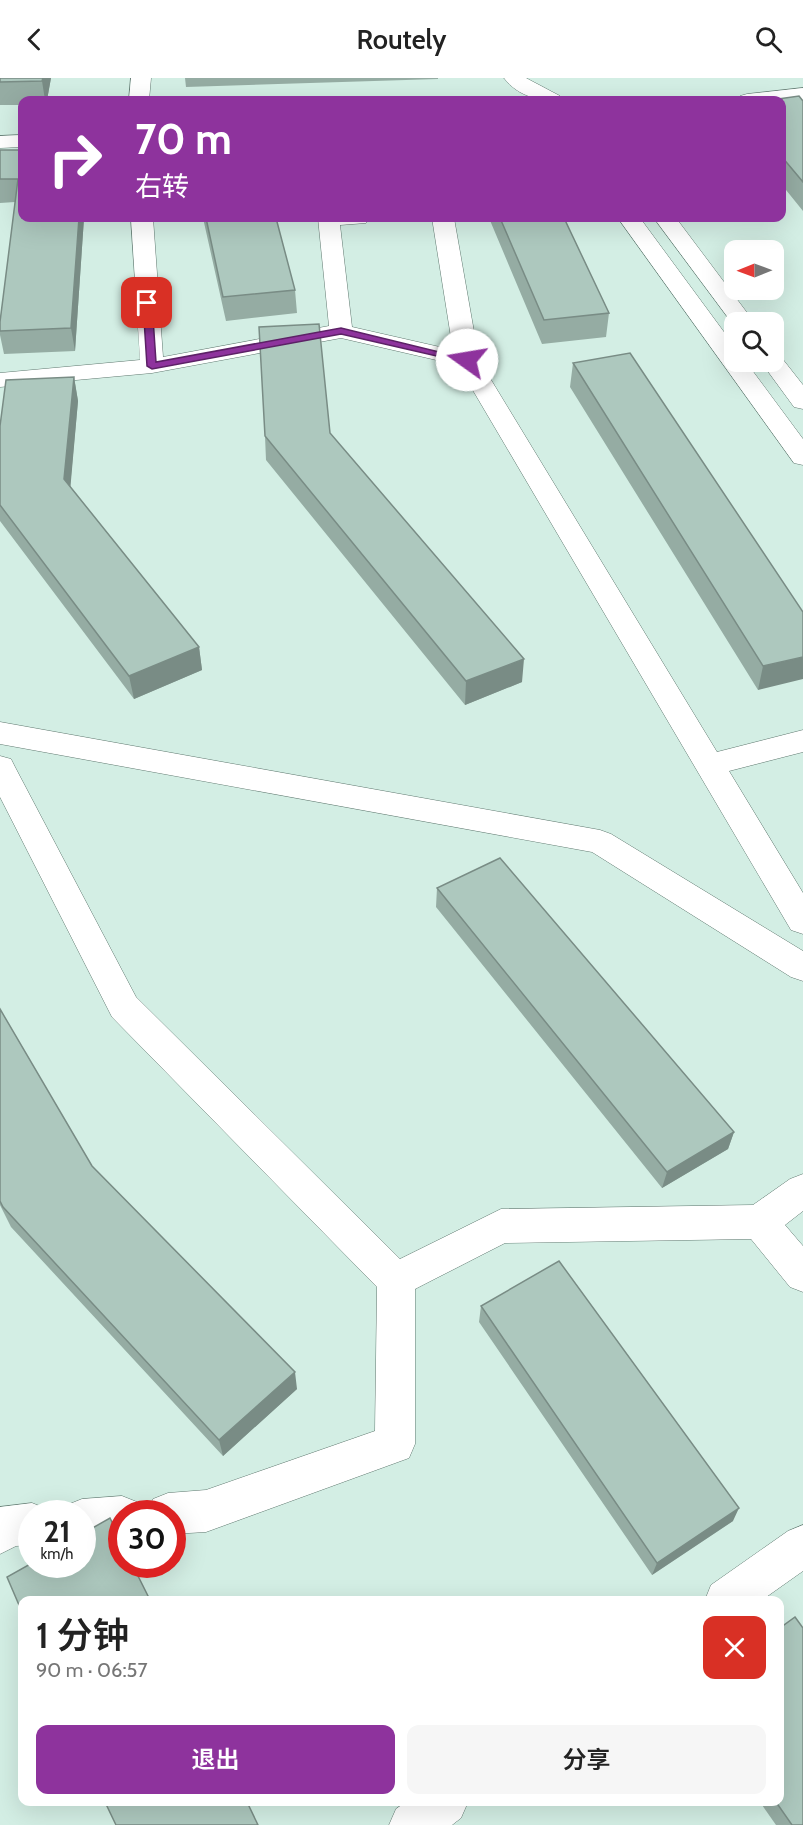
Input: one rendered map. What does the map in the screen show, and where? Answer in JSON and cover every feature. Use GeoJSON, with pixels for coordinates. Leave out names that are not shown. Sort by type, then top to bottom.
{"type":"FeatureCollection","features":[{"type":"Feature","properties":{"kind":"street"},"geometry":{"type":"LineString","coordinates":[[139,96],[141,78]]}},
{"type":"Feature","properties":{"kind":"street"},"geometry":{"type":"LineString","coordinates":[[509,89],[526,88],[544,96]]}},
{"type":"Feature","properties":{"kind":"street"},"geometry":{"type":"LineString","coordinates":[[784,96],[803,94]]}},
{"type":"Feature","properties":{"kind":"street"},"geometry":{"type":"LineString","coordinates":[[0,142],[18,141]]}},
{"type":"Feature","properties":{"kind":"street"},"geometry":{"type":"LineString","coordinates":[[142,222],[152,366]]}},
{"type":"Feature","properties":{"kind":"street"},"geometry":{"type":"LineString","coordinates":[[328,222],[341,331]]}},
{"type":"Feature","properties":{"kind":"street"},"geometry":{"type":"LineString","coordinates":[[444,222],[467,360],[803,921]]}},
{"type":"Feature","properties":{"kind":"street"},"geometry":{"type":"LineString","coordinates":[[632,222],[803,457]]}},
{"type":"Feature","properties":{"kind":"street"},"geometry":{"type":"LineString","coordinates":[[668,222],[736,312]]}},
{"type":"Feature","properties":{"kind":"street"},"geometry":{"type":"LineString","coordinates":[[0,380],[152,366],[341,331],[467,360]]}},
{"type":"Feature","properties":{"kind":"street"},"geometry":{"type":"LineString","coordinates":[[780,372],[803,402]]}},
{"type":"Feature","properties":{"kind":"street"},"geometry":{"type":"LineString","coordinates":[[0,733],[600,842],[803,968]]}},
{"type":"Feature","properties":{"kind":"street"},"geometry":{"type":"LineString","coordinates":[[709,765],[803,741]]}},
{"type":"Feature","properties":{"kind":"street"},"geometry":{"type":"LineString","coordinates":[[0,767],[124,1007],[396,1280],[395,1444],[206,1511],[186,1513]]}},
{"type":"Feature","properties":{"kind":"street"},"geometry":{"type":"LineString","coordinates":[[396,1280],[501,1226],[760,1222],[803,1190]]}},
{"type":"Feature","properties":{"kind":"street"},"geometry":{"type":"LineString","coordinates":[[760,1222],[803,1275]]}},
{"type":"Feature","properties":{"kind":"street"},"geometry":{"type":"LineString","coordinates":[[0,1533],[5,1526],[18,1525]]}},
{"type":"Feature","properties":{"kind":"street"},"geometry":{"type":"LineString","coordinates":[[732,1596],[803,1546]]}},
{"type":"Feature","properties":{"kind":"street"},"geometry":{"type":"LineString","coordinates":[[412,1825],[439,1806]]}},
{"type":"Feature","properties":{"kind":"building"},"geometry":{"type":"Polygon","coordinates":[[[0,78],[43,78],[42,81],[0,82],[0,78]]]}},
{"type":"Feature","properties":{"kind":"building"},"geometry":{"type":"Polygon","coordinates":[[[799,96],[803,101],[803,182],[786,162],[786,98],[799,96]]]}},
{"type":"Feature","properties":{"kind":"building"},"geometry":{"type":"Polygon","coordinates":[[[0,150],[18,150],[18,179],[0,179],[0,150]]]}},
{"type":"Feature","properties":{"kind":"building"},"geometry":{"type":"Polygon","coordinates":[[[18,179],[18,222],[79,222],[71,328],[0,331],[18,179]]]}},
{"type":"Feature","properties":{"kind":"building"},"geometry":{"type":"Polygon","coordinates":[[[207,222],[277,222],[295,290],[223,297],[207,222]]]}},
{"type":"Feature","properties":{"kind":"building"},"geometry":{"type":"Polygon","coordinates":[[[502,222],[566,222],[609,313],[544,320],[502,222]]]}},
{"type":"Feature","properties":{"kind":"building"},"geometry":{"type":"Polygon","coordinates":[[[319,324],[330,433],[524,659],[466,681],[265,436],[259,327],[319,324]]]}},
{"type":"Feature","properties":{"kind":"building"},"geometry":{"type":"Polygon","coordinates":[[[630,353],[803,612],[803,657],[763,666],[573,363],[630,353]]]}},
{"type":"Feature","properties":{"kind":"building"},"geometry":{"type":"Polygon","coordinates":[[[74,377],[64,479],[199,647],[129,676],[0,505],[0,426],[6,380],[74,377]]]}},
{"type":"Feature","properties":{"kind":"building"},"geometry":{"type":"Polygon","coordinates":[[[500,858],[734,1132],[667,1172],[437,888],[500,858]]]}},
{"type":"Feature","properties":{"kind":"building"},"geometry":{"type":"Polygon","coordinates":[[[0,1009],[92,1166],[295,1372],[219,1440],[3,1207],[0,1201],[0,1009]]]}},
{"type":"Feature","properties":{"kind":"building"},"geometry":{"type":"Polygon","coordinates":[[[559,1261],[739,1508],[657,1563],[481,1306],[559,1261]]]}},
{"type":"Feature","properties":{"kind":"building"},"geometry":{"type":"Polygon","coordinates":[[[108,1519],[108,1578],[139,1578],[148,1596],[18,1596],[18,1603],[7,1577],[18,1571],[18,1578],[96,1578],[96,1526],[108,1519]]]}},
{"type":"Feature","properties":{"kind":"building"},"geometry":{"type":"Polygon","coordinates":[[[795,1617],[803,1628],[803,1825],[792,1825],[779,1806],[784,1806],[784,1625],[795,1617]]]}},
{"type":"Feature","properties":{"kind":"building"},"geometry":{"type":"Polygon","coordinates":[[[107,1806],[249,1806],[258,1825],[116,1825],[107,1806]]]}},
{"type":"Feature","properties":{"kind":"route"},"geometry":{"type":"LineString","coordinates":[[147,303],[152,366],[341,331],[467,360]]}}]}
